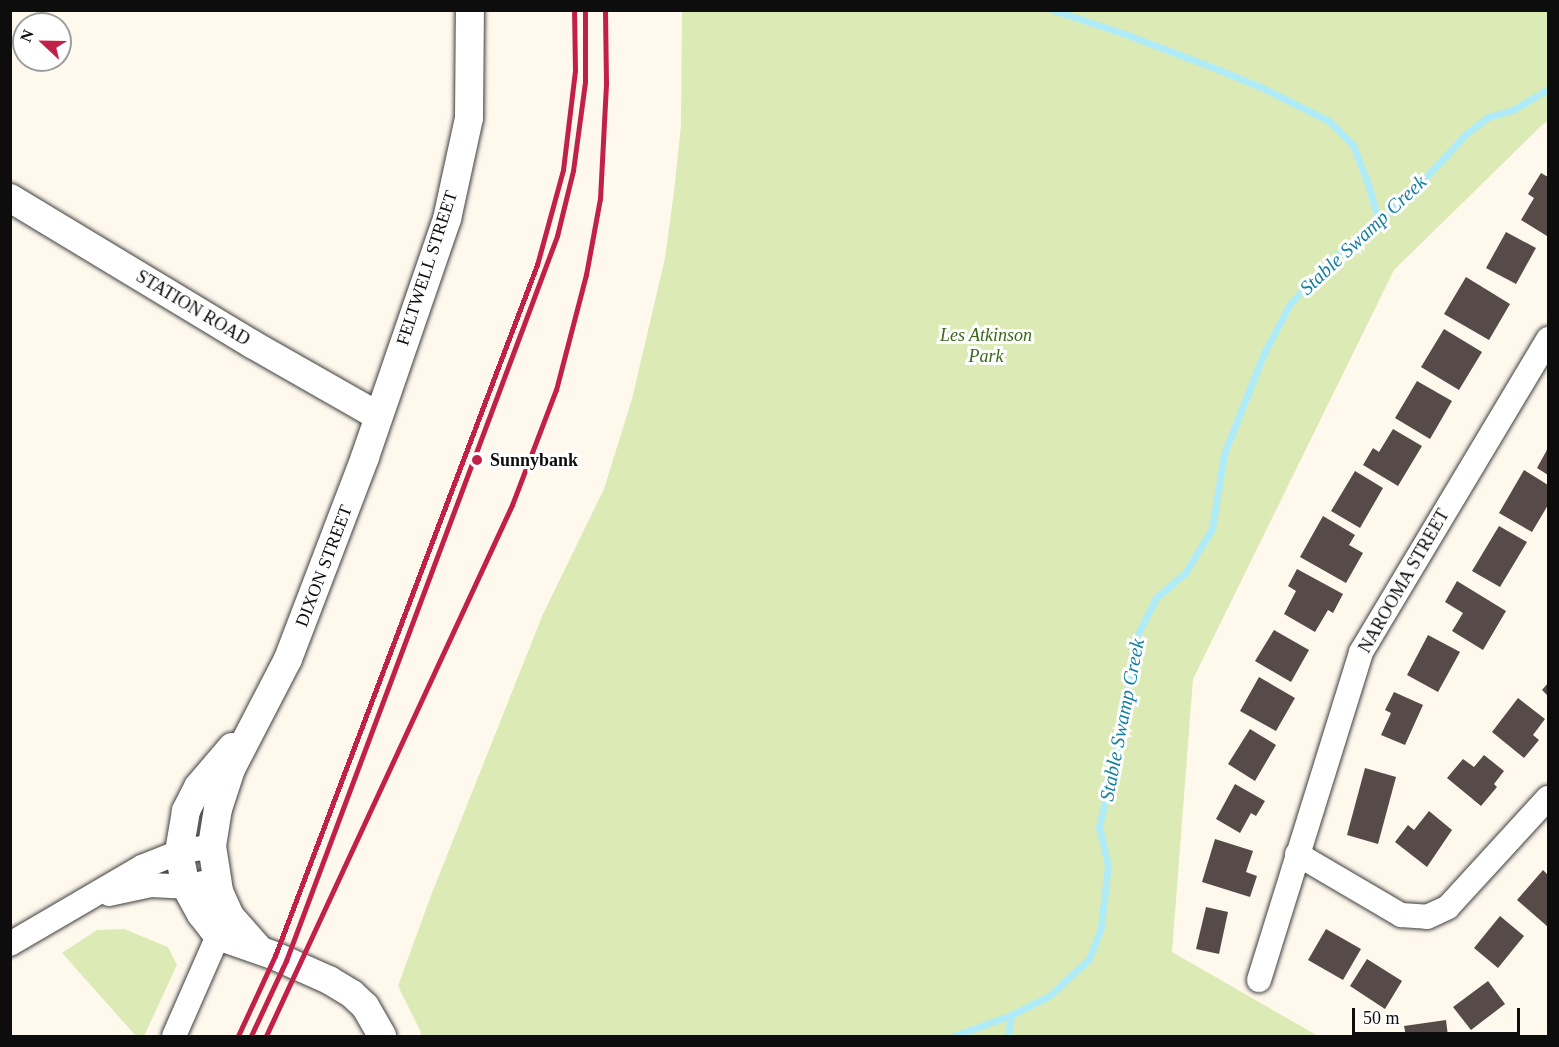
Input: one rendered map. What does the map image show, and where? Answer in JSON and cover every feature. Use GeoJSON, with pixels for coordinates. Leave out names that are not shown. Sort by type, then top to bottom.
{"type":"FeatureCollection","features":[{"type":"Feature","properties":{"kind":"street","name":"FELTWELL STREET"},"geometry":{"type":"LineString","coordinates":[[378,416],[449,208],[469,118],[470,10]]}},
{"type":"Feature","properties":{"kind":"street","name":"STATION ROAD"},"geometry":{"type":"LineString","coordinates":[[10,198],[252,344],[378,416]]}},
{"type":"Feature","properties":{"kind":"street","name":"NAROOMA STREET"},"geometry":{"type":"LineString","coordinates":[[1259,980],[1361,652],[1548,339]]}},
{"type":"Feature","properties":{"kind":"street","name":"DIXON STREET"},"geometry":{"type":"LineString","coordinates":[[259,949],[230,916],[217,880],[212,846],[218,809],[231,768],[288,659],[378,416]]}},
{"type":"Feature","properties":{"kind":"street","name":"DIXON STREET"},"geometry":{"type":"LineString","coordinates":[[179,852],[186,811],[198,787],[260,712]]}},
{"type":"Feature","properties":{"kind":"street"},"geometry":{"type":"LineString","coordinates":[[1297,854],[1401,915],[1427,917],[1448,907],[1548,798]]}},
{"type":"Feature","properties":{"kind":"street"},"geometry":{"type":"LineString","coordinates":[[10,944],[142,867],[179,852],[212,846]]}},
{"type":"Feature","properties":{"kind":"street"},"geometry":{"type":"LineString","coordinates":[[179,852],[186,887],[201,914],[218,936],[259,949],[329,980],[352,994],[365,1006],[382,1036]]}},
{"type":"Feature","properties":{"kind":"street"},"geometry":{"type":"LineString","coordinates":[[90,899],[151,885],[186,887],[217,880]]}},
{"type":"Feature","properties":{"kind":"street"},"geometry":{"type":"LineString","coordinates":[[174,1036],[218,936]]}},
{"type":"Feature","properties":{"kind":"green space","name":"Les Atkinson Park"},"geometry":{"type":"Polygon","coordinates":[[[682,11],[1548,11],[1548,121],[1394,270],[1193,679],[1172,952],[1318,1036],[421,1036],[398,986],[430,898],[543,614],[604,489],[632,399],[665,258],[674,192],[681,125],[682,11]]]}},
{"type":"Feature","properties":{"kind":"green space"},"geometry":{"type":"Polygon","coordinates":[[[124,929],[168,947],[177,965],[144,1036],[136,1036],[62,953],[97,930],[124,929]]]}},
{"type":"Feature","properties":{"kind":"building"},"geometry":{"type":"Polygon","coordinates":[[[1541,173],[1548,177],[1547,236],[1521,220],[1534,198],[1528,194],[1541,173]]]}},
{"type":"Feature","properties":{"kind":"building"},"geometry":{"type":"Polygon","coordinates":[[[1506,232],[1536,248],[1516,284],[1486,268],[1506,232]]]}},
{"type":"Feature","properties":{"kind":"building"},"geometry":{"type":"Polygon","coordinates":[[[1466,277],[1510,304],[1489,340],[1444,314],[1466,277]]]}},
{"type":"Feature","properties":{"kind":"building"},"geometry":{"type":"Polygon","coordinates":[[[1444,329],[1482,352],[1459,390],[1421,367],[1444,329]]]}},
{"type":"Feature","properties":{"kind":"building"},"geometry":{"type":"Polygon","coordinates":[[[1417,381],[1452,401],[1430,439],[1395,418],[1417,381]]]}},
{"type":"Feature","properties":{"kind":"building"},"geometry":{"type":"Polygon","coordinates":[[[1393,429],[1422,446],[1398,486],[1363,465],[1373,448],[1379,452],[1393,429]]]}},
{"type":"Feature","properties":{"kind":"building"},"geometry":{"type":"Polygon","coordinates":[[[1548,448],[1548,475],[1537,468],[1548,448]]]}},
{"type":"Feature","properties":{"kind":"building"},"geometry":{"type":"Polygon","coordinates":[[[1524,470],[1548,485],[1548,505],[1532,532],[1499,513],[1524,470]]]}},
{"type":"Feature","properties":{"kind":"building"},"geometry":{"type":"Polygon","coordinates":[[[1355,471],[1383,488],[1360,528],[1331,511],[1355,471]]]}},
{"type":"Feature","properties":{"kind":"building"},"geometry":{"type":"Polygon","coordinates":[[[1323,516],[1355,535],[1349,545],[1363,553],[1346,583],[1300,557],[1323,516]]]}},
{"type":"Feature","properties":{"kind":"building"},"geometry":{"type":"Polygon","coordinates":[[[1499,526],[1527,542],[1500,587],[1472,571],[1499,526]]]}},
{"type":"Feature","properties":{"kind":"building"},"geometry":{"type":"Polygon","coordinates":[[[1297,569],[1343,594],[1333,613],[1328,610],[1315,632],[1284,614],[1296,591],[1288,586],[1297,569]]]}},
{"type":"Feature","properties":{"kind":"building"},"geometry":{"type":"Polygon","coordinates":[[[1457,581],[1506,611],[1483,650],[1452,631],[1463,613],[1445,602],[1457,581]]]}},
{"type":"Feature","properties":{"kind":"building"},"geometry":{"type":"Polygon","coordinates":[[[1274,630],[1309,650],[1291,682],[1255,661],[1274,630]]]}},
{"type":"Feature","properties":{"kind":"building"},"geometry":{"type":"Polygon","coordinates":[[[1428,635],[1460,652],[1438,692],[1407,675],[1428,635]]]}},
{"type":"Feature","properties":{"kind":"building"},"geometry":{"type":"Polygon","coordinates":[[[1259,677],[1295,698],[1276,731],[1240,711],[1259,677]]]}},
{"type":"Feature","properties":{"kind":"building"},"geometry":{"type":"Polygon","coordinates":[[[1548,683],[1548,696],[1542,690],[1548,683]]]}},
{"type":"Feature","properties":{"kind":"building"},"geometry":{"type":"Polygon","coordinates":[[[1394,692],[1423,705],[1405,745],[1381,735],[1391,713],[1385,710],[1394,692]]]}},
{"type":"Feature","properties":{"kind":"building"},"geometry":{"type":"Polygon","coordinates":[[[1518,698],[1545,719],[1533,735],[1539,740],[1524,758],[1492,732],[1518,698]]]}},
{"type":"Feature","properties":{"kind":"building"},"geometry":{"type":"Polygon","coordinates":[[[1250,729],[1276,745],[1255,781],[1228,764],[1250,729]]]}},
{"type":"Feature","properties":{"kind":"building"},"geometry":{"type":"Polygon","coordinates":[[[1484,755],[1504,771],[1494,784],[1497,787],[1481,806],[1447,778],[1463,759],[1474,767],[1484,755]]]}},
{"type":"Feature","properties":{"kind":"building"},"geometry":{"type":"Polygon","coordinates":[[[1365,768],[1396,777],[1378,844],[1347,835],[1365,768]]]}},
{"type":"Feature","properties":{"kind":"building"},"geometry":{"type":"Polygon","coordinates":[[[1235,784],[1265,801],[1256,816],[1251,813],[1240,833],[1216,819],[1235,784]]]}},
{"type":"Feature","properties":{"kind":"building"},"geometry":{"type":"Polygon","coordinates":[[[1429,811],[1452,830],[1427,867],[1395,842],[1408,825],[1414,830],[1429,811]]]}},
{"type":"Feature","properties":{"kind":"building"},"geometry":{"type":"Polygon","coordinates":[[[1215,839],[1253,851],[1246,872],[1257,876],[1250,897],[1202,882],[1215,839]]]}},
{"type":"Feature","properties":{"kind":"building"},"geometry":{"type":"Polygon","coordinates":[[[1543,870],[1548,875],[1548,927],[1517,900],[1543,870]]]}},
{"type":"Feature","properties":{"kind":"building"},"geometry":{"type":"Polygon","coordinates":[[[1206,907],[1228,912],[1219,954],[1196,949],[1206,907]]]}},
{"type":"Feature","properties":{"kind":"building"},"geometry":{"type":"Polygon","coordinates":[[[1500,916],[1524,936],[1498,968],[1474,948],[1500,916]]]}},
{"type":"Feature","properties":{"kind":"building"},"geometry":{"type":"Polygon","coordinates":[[[1326,929],[1361,949],[1343,980],[1308,960],[1326,929]]]}},
{"type":"Feature","properties":{"kind":"building"},"geometry":{"type":"Polygon","coordinates":[[[1367,959],[1402,981],[1385,1009],[1350,986],[1367,959]]]}},
{"type":"Feature","properties":{"kind":"building"},"geometry":{"type":"Polygon","coordinates":[[[1488,981],[1505,1004],[1471,1030],[1453,1007],[1488,981]]]}},
{"type":"Feature","properties":{"kind":"building"},"geometry":{"type":"Polygon","coordinates":[[[1446,1020],[1448,1036],[1406,1036],[1404,1026],[1446,1020]]]}},
{"type":"Feature","properties":{"kind":"waterway"},"geometry":{"type":"LineString","coordinates":[[1053,10],[1212,67],[1265,89],[1329,121],[1353,145],[1378,219]]}},
{"type":"Feature","properties":{"kind":"waterway","name":"Stable Swamp Creek"},"geometry":{"type":"LineString","coordinates":[[954,1036],[1011,1015],[1049,996],[1089,959],[1101,927],[1108,865],[1099,827],[1123,723],[1134,642],[1156,598],[1185,573],[1212,529],[1224,454],[1264,353],[1290,304],[1324,266],[1413,191],[1467,133],[1488,117],[1513,110],[1548,89]]}},
{"type":"Feature","properties":{"kind":"waterway"},"geometry":{"type":"LineString","coordinates":[[1008,1036],[1011,1015]]}},
{"type":"Feature","properties":{"kind":"railway"},"geometry":{"type":"LineString","coordinates":[[238,1036],[275,956],[537,265],[563,170],[575,71],[574,10]]}},
{"type":"Feature","properties":{"kind":"railway"},"geometry":{"type":"LineString","coordinates":[[251,1036],[286,961],[557,236],[573,171],[585,82],[585,10]]}},
{"type":"Feature","properties":{"kind":"railway"},"geometry":{"type":"LineString","coordinates":[[266,1036],[512,505],[556,390],[586,275],[600,199],[606,83],[605,10]]}},
{"type":"Feature","properties":{"kind":"place","name":"Sunnybank"},"geometry":{"type":"Point","coordinates":[477,460]}}]}
